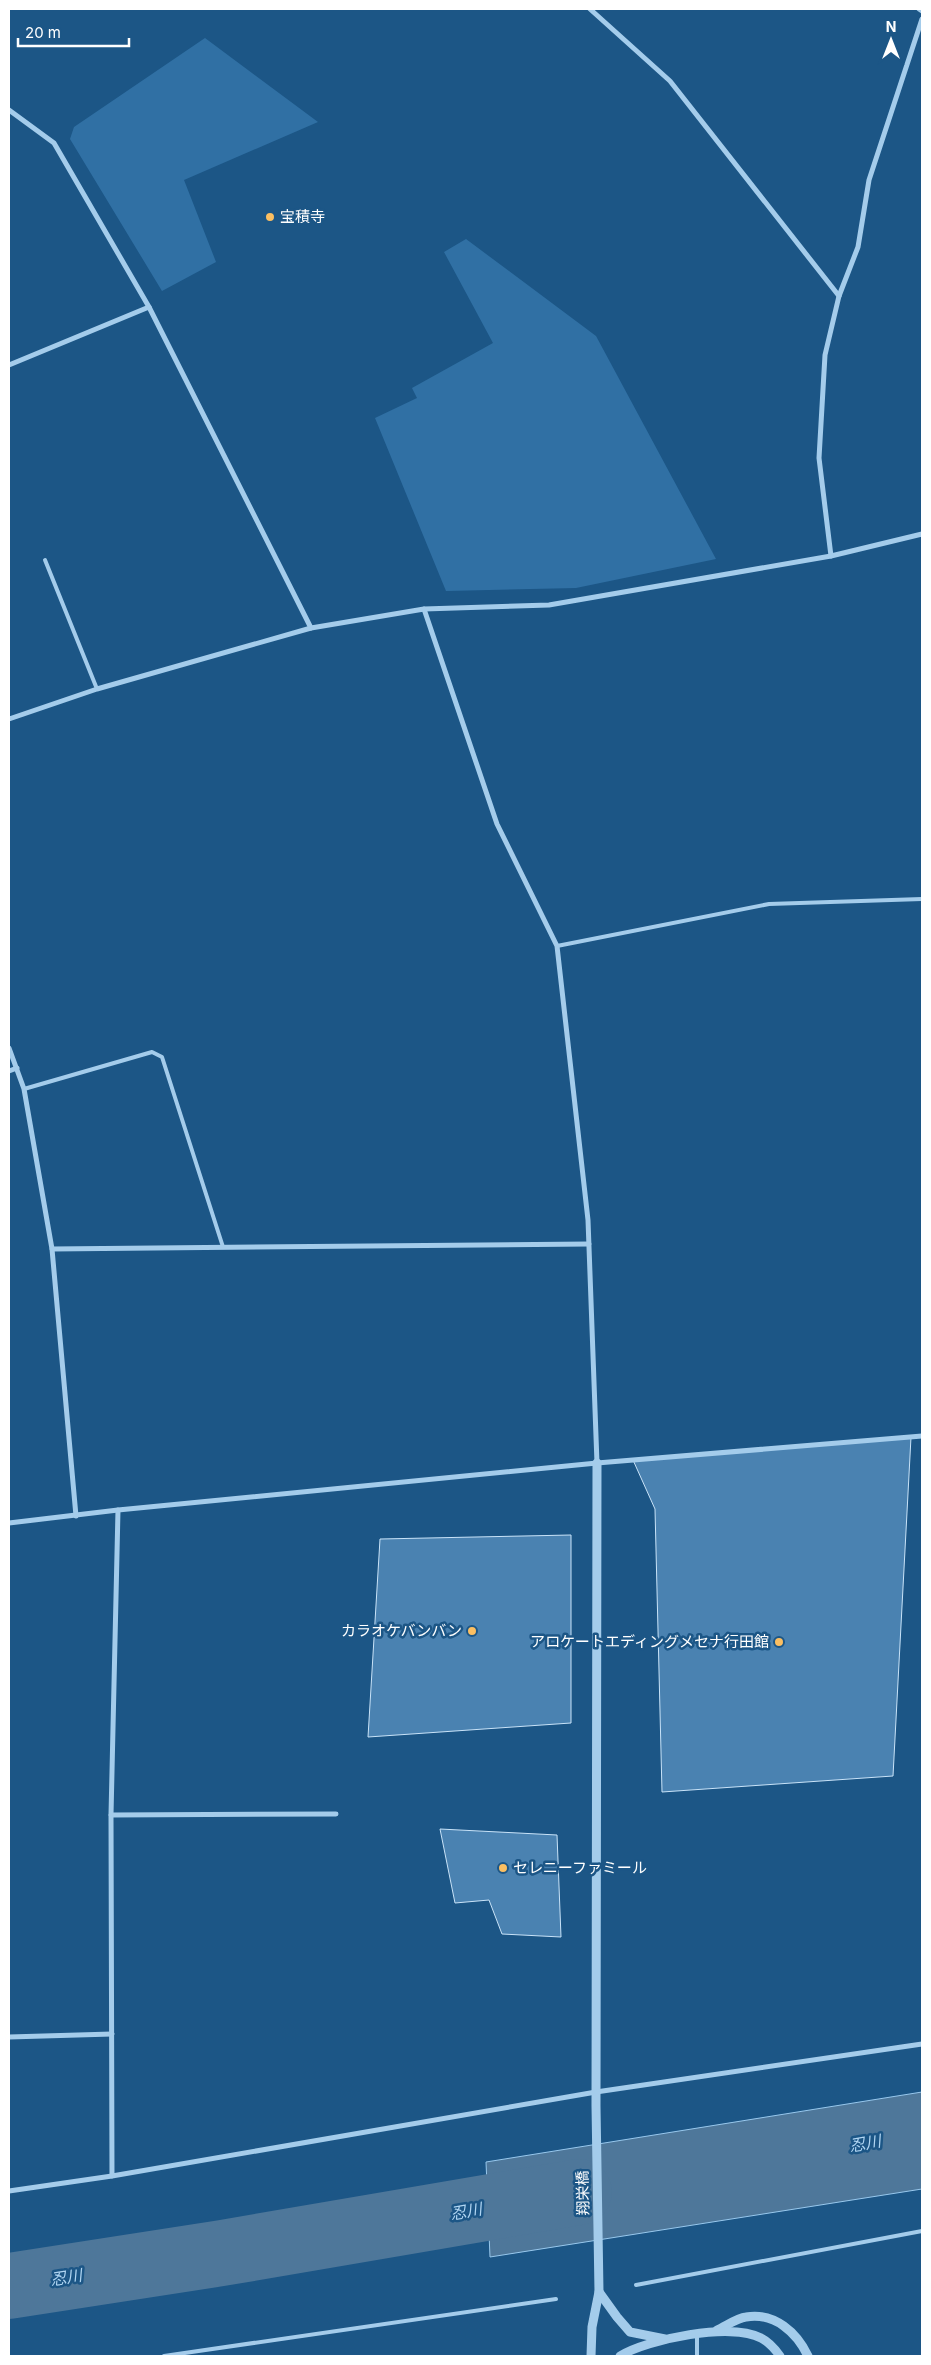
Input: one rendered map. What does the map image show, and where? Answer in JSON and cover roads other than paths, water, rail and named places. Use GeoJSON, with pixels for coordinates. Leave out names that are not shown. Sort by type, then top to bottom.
{"type":"FeatureCollection","features":[{"type":"Feature","properties":{"kind":"street"},"geometry":{"type":"LineString","coordinates":[[590,9],[670,81],[839,296]]}},
{"type":"Feature","properties":{"kind":"street"},"geometry":{"type":"LineString","coordinates":[[830,556],[819,458],[825,355],[839,296],[858,247],[869,180],[922,19]]}},
{"type":"Feature","properties":{"kind":"street"},"geometry":{"type":"LineString","coordinates":[[9,110],[54,143],[149,307],[311,628]]}},
{"type":"Feature","properties":{"kind":"street"},"geometry":{"type":"LineString","coordinates":[[9,365],[149,307]]}},
{"type":"Feature","properties":{"kind":"street"},"geometry":{"type":"LineString","coordinates":[[9,719],[97,689],[311,628],[424,609],[549,605],[830,556],[922,534]]}},
{"type":"Feature","properties":{"kind":"street"},"geometry":{"type":"LineString","coordinates":[[424,609],[497,824],[557,946],[589,1244],[597,1463]]}},
{"type":"Feature","properties":{"kind":"street"},"geometry":{"type":"LineString","coordinates":[[9,1048],[24,1089],[52,1248],[76,1516]]}},
{"type":"Feature","properties":{"kind":"street"},"geometry":{"type":"LineString","coordinates":[[9,1071],[17,1068]]}},
{"type":"Feature","properties":{"kind":"street"},"geometry":{"type":"LineString","coordinates":[[52,1248],[589,1244]]}},
{"type":"Feature","properties":{"kind":"street"},"geometry":{"type":"LineString","coordinates":[[9,1523],[118,1510],[597,1463],[922,1436]]}},
{"type":"Feature","properties":{"kind":"street","name":"翔栄橋"},"geometry":{"type":"LineString","coordinates":[[597,1463],[596,2106],[599,2292]]}},
{"type":"Feature","properties":{"kind":"street"},"geometry":{"type":"LineString","coordinates":[[112,2176],[111,1815],[118,1510]]}},
{"type":"Feature","properties":{"kind":"street"},"geometry":{"type":"LineString","coordinates":[[111,1815],[336,1814]]}},
{"type":"Feature","properties":{"kind":"street"},"geometry":{"type":"LineString","coordinates":[[9,2038],[112,2034]]}},
{"type":"Feature","properties":{"kind":"street"},"geometry":{"type":"LineString","coordinates":[[9,2190],[112,2176],[596,2092],[922,2044]]}},
{"type":"Feature","properties":{"kind":"street"},"geometry":{"type":"LineString","coordinates":[[599,2292],[617,2318],[630,2332],[668,2340]]}},
{"type":"Feature","properties":{"kind":"street"},"geometry":{"type":"LineString","coordinates":[[591,2356],[592,2327],[599,2292]]}},
{"type":"Feature","properties":{"kind":"street"},"geometry":{"type":"LineString","coordinates":[[715,2331],[746,2317],[775,2320],[794,2334],[808,2356]]}},
{"type":"Feature","properties":{"kind":"street"},"geometry":{"type":"LineString","coordinates":[[620,2356],[668,2340],[715,2331],[739,2332],[760,2337],[772,2345],[780,2356]]}},
{"type":"Feature","properties":{"kind":"lane"},"geometry":{"type":"LineString","coordinates":[[45,560],[97,689]]}},
{"type":"Feature","properties":{"kind":"lane"},"geometry":{"type":"LineString","coordinates":[[557,946],[769,904],[922,899]]}},
{"type":"Feature","properties":{"kind":"lane"},"geometry":{"type":"LineString","coordinates":[[24,1089],[152,1052],[162,1057],[223,1247]]}},
{"type":"Feature","properties":{"kind":"lane"},"geometry":{"type":"LineString","coordinates":[[636,2285],[922,2232]]}},
{"type":"Feature","properties":{"kind":"lane"},"geometry":{"type":"LineString","coordinates":[[164,2356],[556,2299]]}},
{"type":"Feature","properties":{"kind":"lane"},"geometry":{"type":"LineString","coordinates":[[697,2334],[697,2356]]}},
{"type":"Feature","properties":{"kind":"water"},"geometry":{"type":"Polygon","coordinates":[[[922,2092],[922,2189],[490,2257],[486,2162],[922,2092]]]}},
{"type":"Feature","properties":{"kind":"waterway","name":"忍川"},"geometry":{"type":"LineString","coordinates":[[9,2286],[222,2253],[579,2192]]}},
{"type":"Feature","properties":{"kind":"place","name":"宝積寺"},"geometry":{"type":"Point","coordinates":[270,217]}},
{"type":"Feature","properties":{"kind":"place","name":"カラオケバンバン"},"geometry":{"type":"Point","coordinates":[472,1631]}},
{"type":"Feature","properties":{"kind":"place","name":"アロケートエディングメセナ行田館"},"geometry":{"type":"Point","coordinates":[779,1642]}},
{"type":"Feature","properties":{"kind":"place","name":"セレニーファミール"},"geometry":{"type":"Point","coordinates":[503,1868]}}]}
